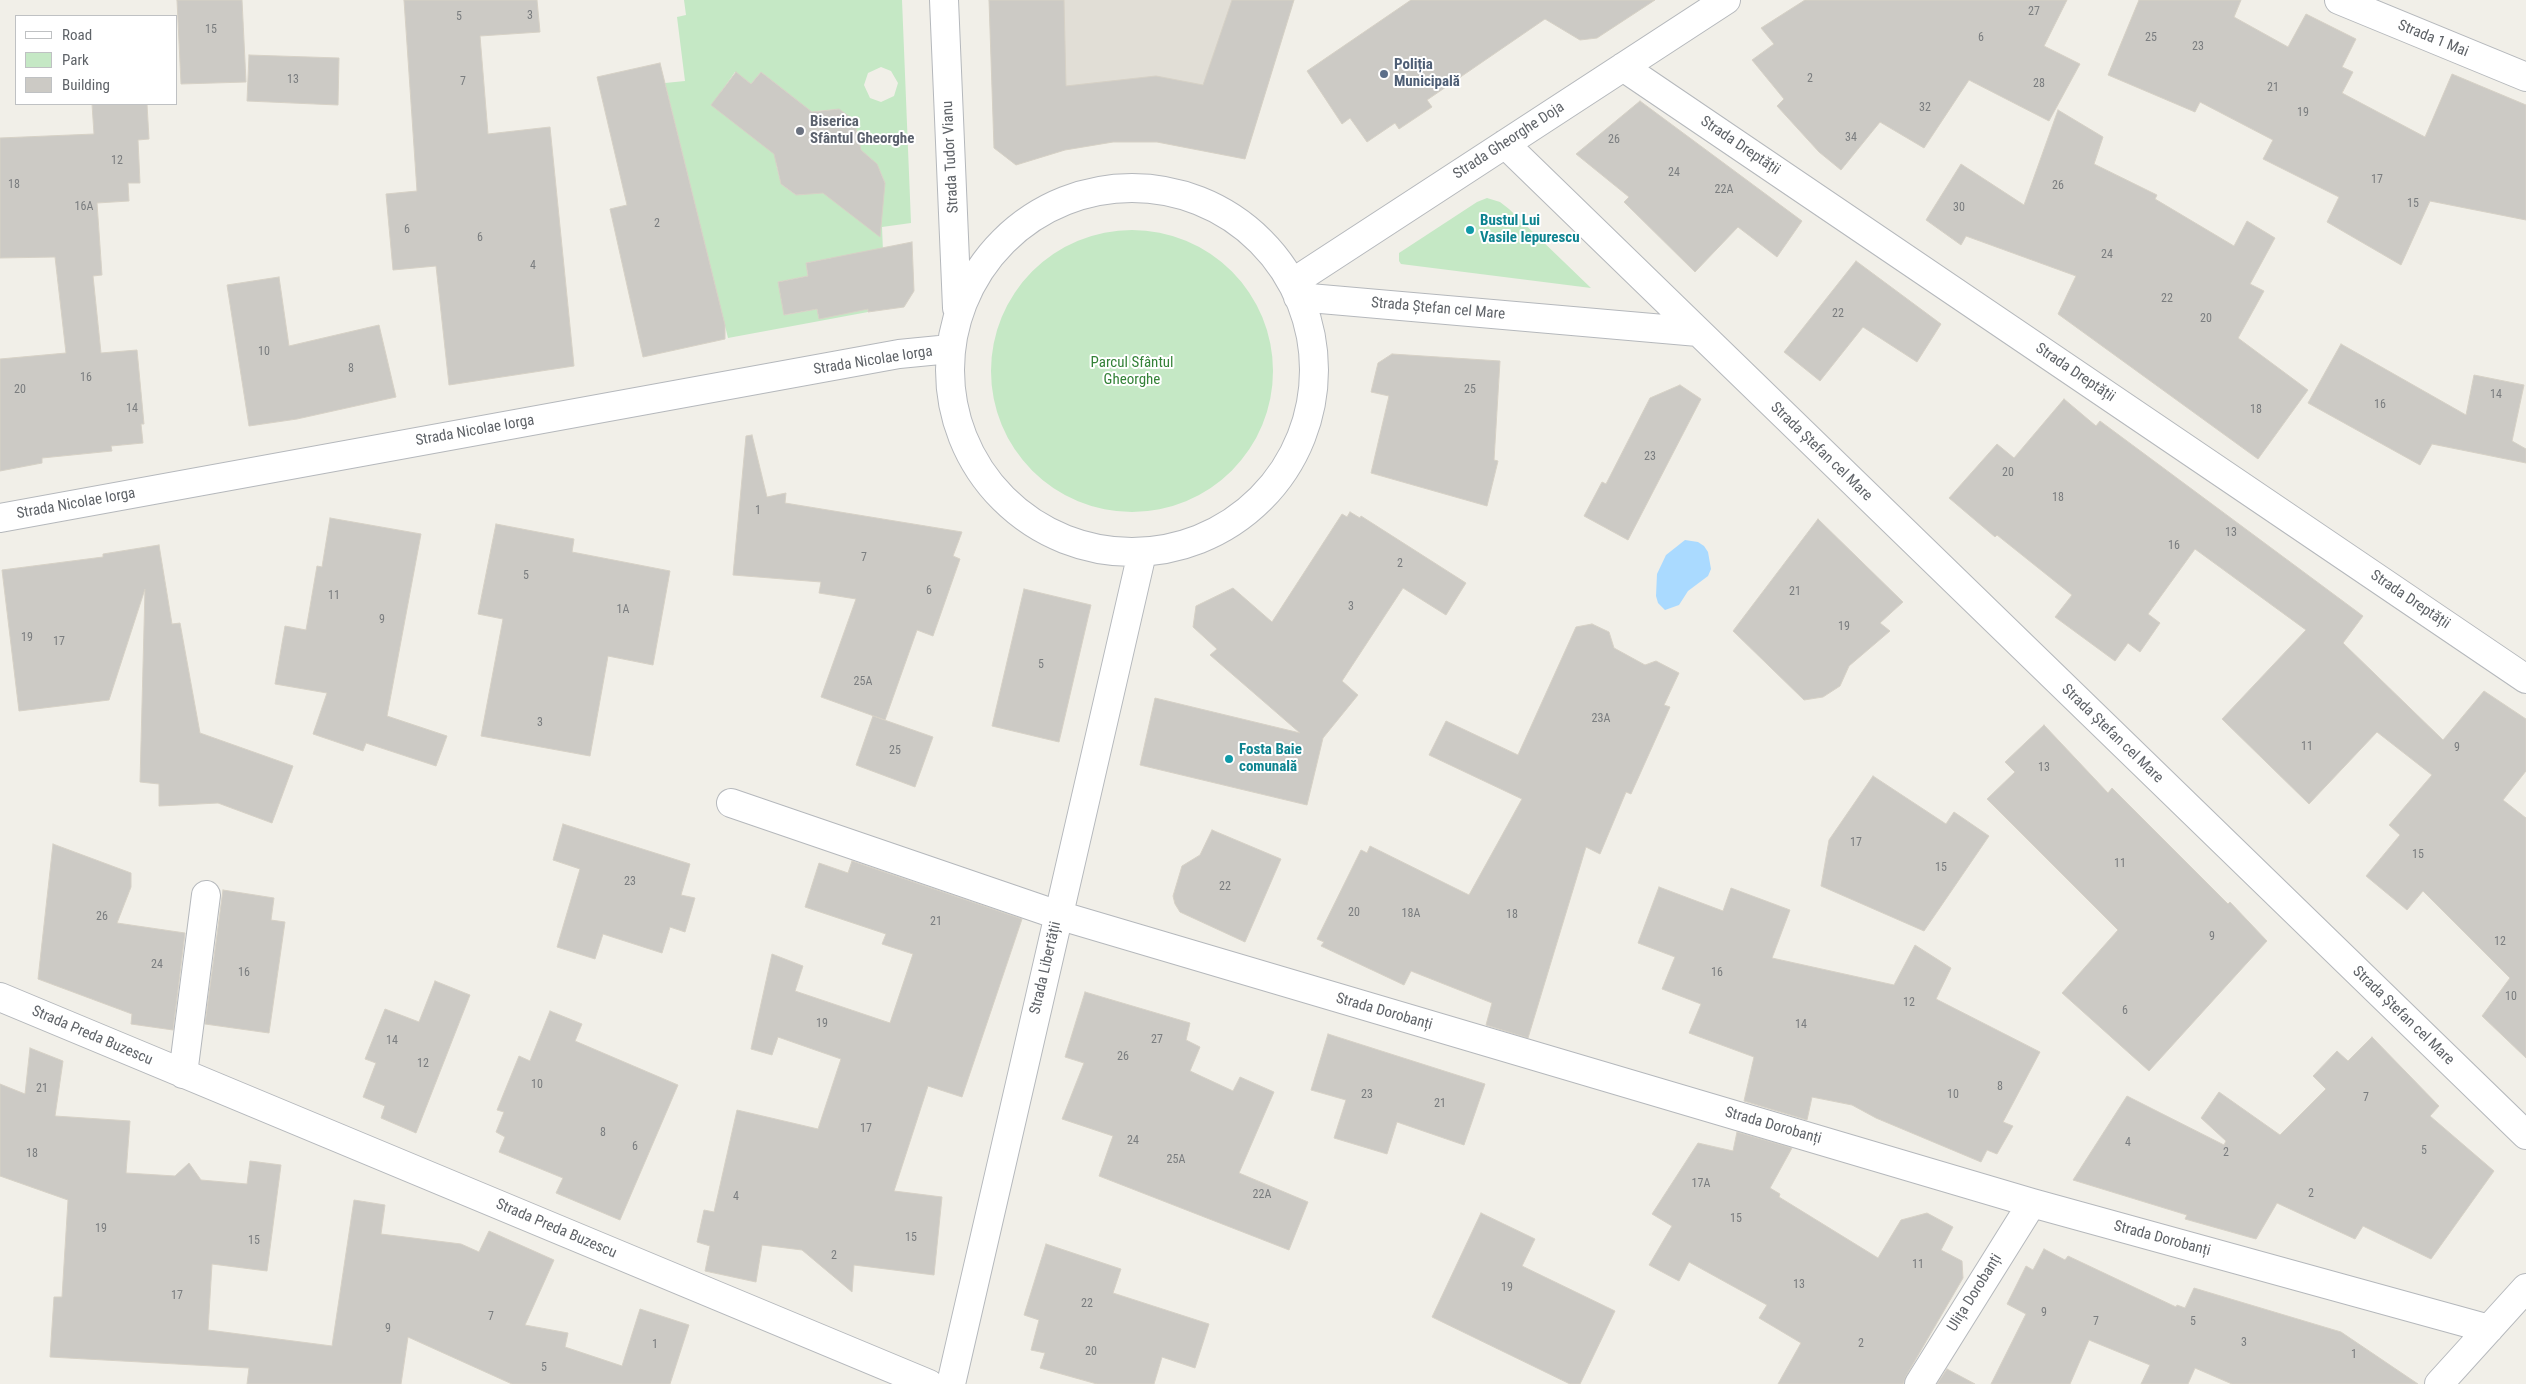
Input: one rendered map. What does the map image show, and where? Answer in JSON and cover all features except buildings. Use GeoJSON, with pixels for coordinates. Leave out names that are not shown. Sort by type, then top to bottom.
{"type":"FeatureCollection","features":[{"type":"Feature","properties":{"kind":"street","name":"Strada Tudor Vianu"},"geometry":{"type":"LineString","coordinates":[[944,0],[958,314]]}},
{"type":"Feature","properties":{"kind":"street","name":"Strada Gheorghe Doja"},"geometry":{"type":"LineString","coordinates":[[1295,290],[1505,144],[1726,0]]}},
{"type":"Feature","properties":{"kind":"street","name":"Strada 1 Mai"},"geometry":{"type":"LineString","coordinates":[[2339,0],[2526,77]]}},
{"type":"Feature","properties":{"kind":"street","name":"Strada Dreptății"},"geometry":{"type":"LineString","coordinates":[[1623,67],[2526,679]]}},
{"type":"Feature","properties":{"kind":"street","name":"Strada Ștefan cel Mare"},"geometry":{"type":"LineString","coordinates":[[1505,144],[2526,1135]]}},
{"type":"Feature","properties":{"kind":"street"},"geometry":{"type":"LineString","coordinates":[[1116,188],[1141,188],[1167,191],[1213,207],[1235,219],[1254,235],[1272,254],[1295,290],[1311,339],[1314,383],[1307,420],[1288,466],[1256,505],[1220,530],[1179,546],[1142,552],[1104,550],[1068,541],[1034,524],[1004,500],[988,482],[974,460],[958,426],[951,389],[950,349],[958,314],[967,291],[995,249],[1013,231],[1038,213],[1067,199],[1116,188]]}},
{"type":"Feature","properties":{"kind":"street","name":"Strada Ștefan cel Mare"},"geometry":{"type":"LineString","coordinates":[[1295,290],[1698,332]]}},
{"type":"Feature","properties":{"kind":"street","name":"Strada Nicolae Iorga"},"geometry":{"type":"LineString","coordinates":[[0,518],[899,354],[950,349]]}},
{"type":"Feature","properties":{"kind":"street","name":"Strada Libertății"},"geometry":{"type":"LineString","coordinates":[[950,1384],[1142,552]]}},
{"type":"Feature","properties":{"kind":"street","name":"Strada Dorobanți"},"geometry":{"type":"LineString","coordinates":[[731,803],[1058,915],[2032,1203],[2489,1329]]}},
{"type":"Feature","properties":{"kind":"street"},"geometry":{"type":"LineString","coordinates":[[184,1074],[206,895]]}},
{"type":"Feature","properties":{"kind":"street","name":"Strada Preda Buzescu"},"geometry":{"type":"LineString","coordinates":[[0,997],[929,1384]]}},
{"type":"Feature","properties":{"kind":"street","name":"Ulița Dorobanți"},"geometry":{"type":"LineString","coordinates":[[1918,1384],[2032,1203]]}},
{"type":"Feature","properties":{"kind":"street"},"geometry":{"type":"LineString","coordinates":[[2439,1384],[2526,1288]]}},
{"type":"Feature","properties":{"kind":"shaded area"},"geometry":{"type":"Polygon","coordinates":[[[989,0],[1294,0],[1245,159],[1157,142],[1113,142],[1065,150],[1016,165],[994,148],[989,0]]]}},
{"type":"Feature","properties":{"kind":"green space"},"geometry":{"type":"Polygon","coordinates":[[[684,0],[902,0],[911,223],[882,227],[884,276],[865,278],[868,312],[728,338],[665,83],[685,81],[677,17],[686,15],[684,0]],[[881,67],[868,73],[864,85],[870,98],[881,102],[894,96],[898,83],[891,71],[881,67]],[[735,72],[721,92],[735,103],[780,159],[776,164],[781,184],[796,195],[885,183],[880,171],[870,163],[872,160],[855,146],[839,109],[818,111],[815,115],[761,72],[751,84],[735,72]],[[832,258],[806,263],[808,276],[778,282],[785,315],[817,309],[819,318],[832,258]]]}},
{"type":"Feature","properties":{"kind":"green space"},"geometry":{"type":"Polygon","coordinates":[[[1487,198],[1500,202],[1509,209],[1591,288],[1401,264],[1399,253],[1477,202],[1487,198]]]}},
{"type":"Feature","properties":{"kind":"green space","name":"Parcul Sfântul Gheorghe"},"geometry":{"type":"Polygon","coordinates":[[[1132,230],[1159,233],[1186,241],[1221,262],[1241,282],[1256,305],[1267,330],[1273,371],[1270,398],[1262,425],[1241,460],[1221,480],[1198,495],[1173,506],[1132,512],[1105,509],[1078,501],[1043,480],[1023,460],[1008,437],[997,412],[991,371],[994,344],[1002,317],[1023,282],[1043,262],[1066,247],[1091,236],[1132,230]]]}},
{"type":"Feature","properties":{"kind":"water"},"geometry":{"type":"Polygon","coordinates":[[[1685,540],[1698,542],[1704,546],[1708,552],[1711,569],[1708,576],[1688,591],[1679,605],[1665,610],[1658,603],[1656,596],[1657,574],[1666,555],[1685,540]]]}},
{"type":"Feature","properties":{"kind":"place","name":"Poliția Municipală"},"geometry":{"type":"Point","coordinates":[1384,74]}},
{"type":"Feature","properties":{"kind":"place","name":"Biserica Sfântul Gheorghe"},"geometry":{"type":"Point","coordinates":[800,131]}},
{"type":"Feature","properties":{"kind":"place","name":"Bustul Lui Vasile Iepurescu"},"geometry":{"type":"Point","coordinates":[1470,230]}},
{"type":"Feature","properties":{"kind":"place","name":"Fosta Baie comunală"},"geometry":{"type":"Point","coordinates":[1229,759]}}]}
